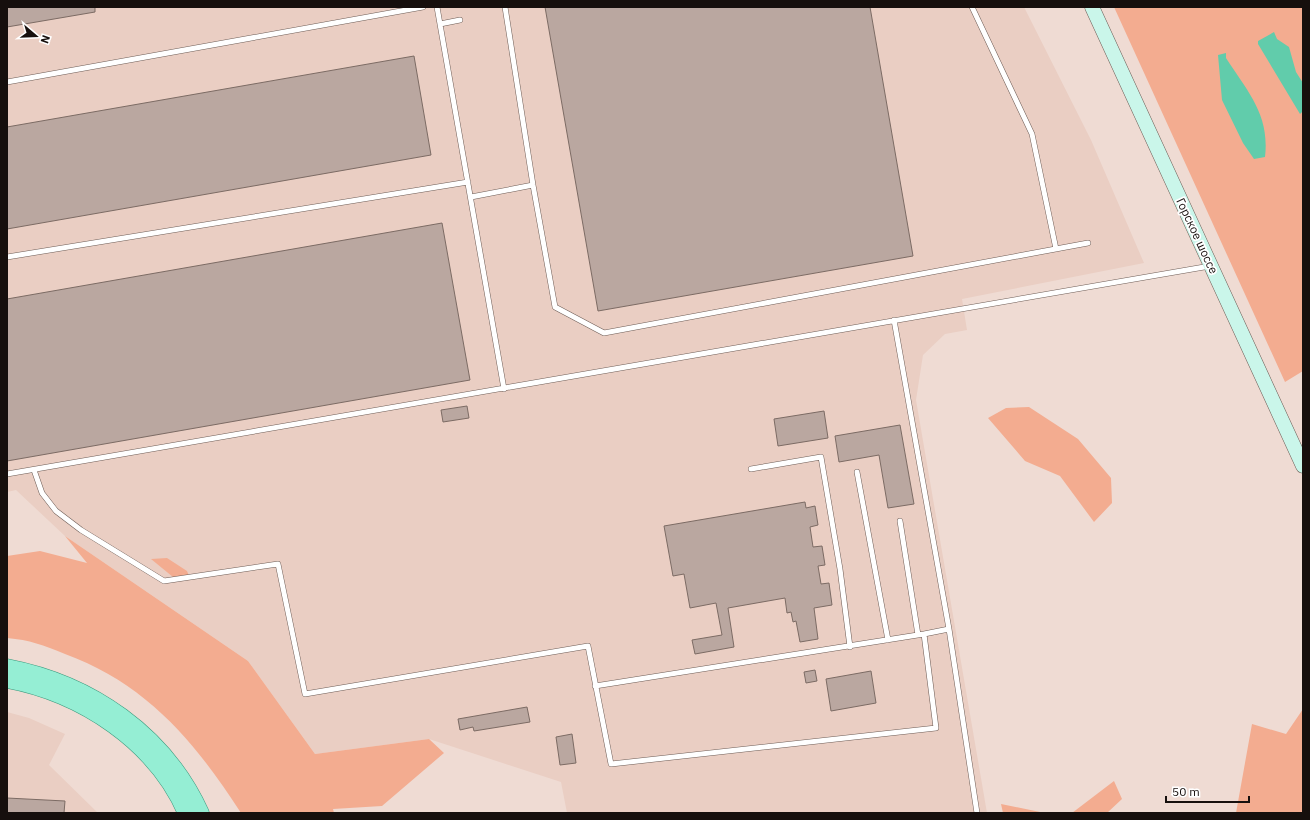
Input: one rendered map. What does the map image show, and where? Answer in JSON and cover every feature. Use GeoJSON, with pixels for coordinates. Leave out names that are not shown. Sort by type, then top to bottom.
{"type":"FeatureCollection","features":[{"type":"Feature","properties":{"kind":"main road","name":"Горское шоссе"},"geometry":{"type":"LineString","coordinates":[[1092,7],[1303,466]]}},
{"type":"Feature","properties":{"kind":"main road"},"geometry":{"type":"LineString","coordinates":[[7,667],[37,674],[73,687],[125,717],[149,738],[163,754],[188,788],[201,813]]}},
{"type":"Feature","properties":{"kind":"main road"},"geometry":{"type":"LineString","coordinates":[[7,680],[68,699],[83,706],[117,728],[153,762],[173,789],[186,813]]}},
{"type":"Feature","properties":{"kind":"lane"},"geometry":{"type":"LineString","coordinates":[[7,82],[422,7]]}},
{"type":"Feature","properties":{"kind":"lane"},"geometry":{"type":"LineString","coordinates":[[437,7],[504,389]]}},
{"type":"Feature","properties":{"kind":"lane"},"geometry":{"type":"LineString","coordinates":[[505,7],[533,185],[555,306],[604,333],[1088,243]]}},
{"type":"Feature","properties":{"kind":"lane"},"geometry":{"type":"LineString","coordinates":[[972,7],[1032,134],[1056,249]]}},
{"type":"Feature","properties":{"kind":"lane"},"geometry":{"type":"LineString","coordinates":[[440,24],[460,20]]}},
{"type":"Feature","properties":{"kind":"lane"},"geometry":{"type":"LineString","coordinates":[[7,257],[468,182]]}},
{"type":"Feature","properties":{"kind":"lane"},"geometry":{"type":"LineString","coordinates":[[470,197],[533,185]]}},
{"type":"Feature","properties":{"kind":"lane"},"geometry":{"type":"LineString","coordinates":[[7,474],[1211,266]]}},
{"type":"Feature","properties":{"kind":"lane"},"geometry":{"type":"LineString","coordinates":[[894,320],[949,629],[977,813]]}},
{"type":"Feature","properties":{"kind":"lane"},"geometry":{"type":"LineString","coordinates":[[751,469],[821,457],[840,569],[850,647]]}},
{"type":"Feature","properties":{"kind":"lane"},"geometry":{"type":"LineString","coordinates":[[34,470],[42,493],[56,511],[81,530],[164,581],[278,564],[305,694],[588,646],[611,764],[936,728],[924,634]]}},
{"type":"Feature","properties":{"kind":"lane"},"geometry":{"type":"LineString","coordinates":[[857,472],[888,640]]}},
{"type":"Feature","properties":{"kind":"lane"},"geometry":{"type":"LineString","coordinates":[[900,521],[918,635]]}},
{"type":"Feature","properties":{"kind":"lane"},"geometry":{"type":"LineString","coordinates":[[595,686],[850,647],[949,629]]}},
{"type":"Feature","properties":{"kind":"shaded area"},"geometry":{"type":"Polygon","coordinates":[[[7,7],[1024,7],[1091,140],[1144,263],[962,299],[967,330],[945,334],[923,355],[916,400],[987,813],[567,813],[561,782],[429,739],[315,754],[248,661],[65,536],[16,490],[7,492],[7,7]]]}},
{"type":"Feature","properties":{"kind":"shaded area"},"geometry":{"type":"Polygon","coordinates":[[[1114,7],[1303,7],[1303,371],[1285,382],[1114,7]]]}},
{"type":"Feature","properties":{"kind":"shaded area"},"geometry":{"type":"Polygon","coordinates":[[[1274,32],[1277,39],[1289,47],[1296,72],[1303,83],[1303,111],[1300,114],[1258,44],[1258,41],[1274,32]]]}},
{"type":"Feature","properties":{"kind":"shaded area"},"geometry":{"type":"Polygon","coordinates":[[[1226,53],[1226,58],[1249,92],[1260,115],[1266,142],[1265,157],[1254,159],[1243,143],[1222,100],[1218,55],[1226,53]]]}},
{"type":"Feature","properties":{"kind":"shaded area"},"geometry":{"type":"Polygon","coordinates":[[[1029,407],[1078,439],[1111,478],[1112,503],[1094,522],[1060,476],[1025,461],[988,418],[1006,408],[1029,407]]]}},
{"type":"Feature","properties":{"kind":"shaded area"},"geometry":{"type":"Polygon","coordinates":[[[65,536],[248,661],[315,754],[429,739],[444,753],[382,806],[333,809],[334,813],[241,813],[206,762],[187,739],[145,699],[121,682],[94,667],[65,654],[23,640],[7,638],[7,556],[40,551],[87,563],[65,536]]]}},
{"type":"Feature","properties":{"kind":"shaded area"},"geometry":{"type":"Polygon","coordinates":[[[167,558],[187,571],[189,576],[173,577],[151,559],[167,558]]]}},
{"type":"Feature","properties":{"kind":"shaded area"},"geometry":{"type":"Polygon","coordinates":[[[1303,709],[1303,813],[1236,813],[1252,724],[1286,734],[1303,709]]]}},
{"type":"Feature","properties":{"kind":"shaded area"},"geometry":{"type":"Polygon","coordinates":[[[7,712],[29,718],[65,734],[49,765],[98,813],[7,813],[7,712]]]}},
{"type":"Feature","properties":{"kind":"shaded area"},"geometry":{"type":"Polygon","coordinates":[[[1114,781],[1122,799],[1107,813],[1072,813],[1114,781]]]}},
{"type":"Feature","properties":{"kind":"shaded area"},"geometry":{"type":"Polygon","coordinates":[[[1001,804],[1045,813],[1003,813],[1001,804]]]}},
{"type":"Feature","properties":{"kind":"building"},"geometry":{"type":"Polygon","coordinates":[[[7,7],[95,7],[95,12],[7,27],[7,7]]]}},
{"type":"Feature","properties":{"kind":"building"},"geometry":{"type":"Polygon","coordinates":[[[545,7],[870,7],[913,256],[598,311],[545,7]]]}},
{"type":"Feature","properties":{"kind":"building"},"geometry":{"type":"Polygon","coordinates":[[[414,56],[431,155],[7,229],[7,127],[414,56]]]}},
{"type":"Feature","properties":{"kind":"building"},"geometry":{"type":"Polygon","coordinates":[[[442,223],[470,380],[7,461],[7,299],[442,223]]]}},
{"type":"Feature","properties":{"kind":"building"},"geometry":{"type":"Polygon","coordinates":[[[467,406],[469,418],[443,422],[441,410],[467,406]]]}},
{"type":"Feature","properties":{"kind":"building"},"geometry":{"type":"Polygon","coordinates":[[[824,411],[828,438],[778,446],[774,419],[824,411]]]}},
{"type":"Feature","properties":{"kind":"building"},"geometry":{"type":"Polygon","coordinates":[[[900,425],[914,504],[888,508],[879,455],[839,462],[835,436],[900,425]]]}},
{"type":"Feature","properties":{"kind":"building"},"geometry":{"type":"Polygon","coordinates":[[[805,502],[806,508],[815,506],[818,525],[810,527],[813,547],[822,546],[825,565],[818,566],[821,584],[829,583],[832,605],[814,608],[818,639],[800,642],[796,621],[793,622],[791,612],[787,613],[785,598],[728,608],[734,647],[695,654],[692,640],[722,635],[716,603],[690,608],[684,574],[673,576],[664,526],[805,502]]]}},
{"type":"Feature","properties":{"kind":"building"},"geometry":{"type":"Polygon","coordinates":[[[815,670],[817,681],[806,683],[804,672],[815,670]]]}},
{"type":"Feature","properties":{"kind":"building"},"geometry":{"type":"Polygon","coordinates":[[[871,671],[876,703],[831,711],[826,679],[871,671]]]}},
{"type":"Feature","properties":{"kind":"building"},"geometry":{"type":"Polygon","coordinates":[[[527,707],[530,722],[474,731],[473,727],[460,730],[458,719],[527,707]]]}},
{"type":"Feature","properties":{"kind":"building"},"geometry":{"type":"Polygon","coordinates":[[[572,734],[576,763],[560,765],[556,737],[572,734]]]}},
{"type":"Feature","properties":{"kind":"building"},"geometry":{"type":"Polygon","coordinates":[[[7,798],[65,801],[64,813],[7,813],[7,798]]]}}]}
